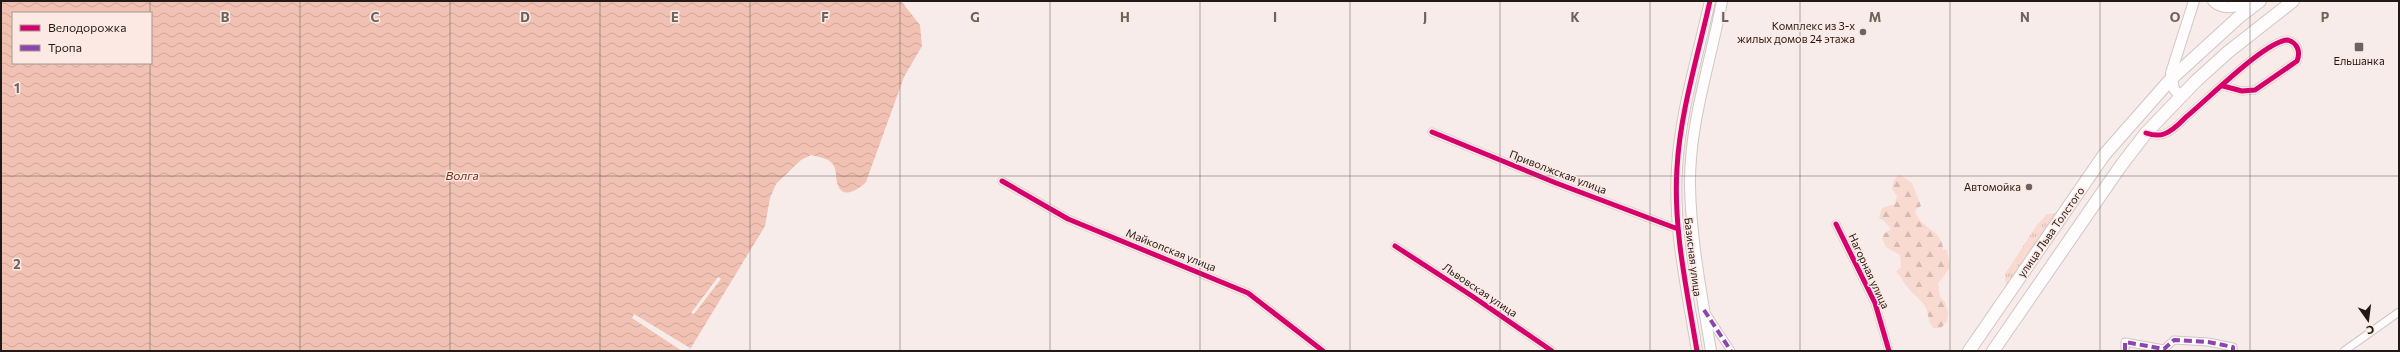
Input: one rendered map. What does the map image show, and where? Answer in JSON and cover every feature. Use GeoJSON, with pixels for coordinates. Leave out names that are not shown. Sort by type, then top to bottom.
{"type":"FeatureCollection","features":[{"type":"Feature","properties":{"kind":"main road","name":"улица Льва Толстого"},"geometry":{"type":"LineString","coordinates":[[1969,351],[2104,155],[2171,79],[2239,17],[2260,1]]}},
{"type":"Feature","properties":{"kind":"main road","name":"улица Льва Толстого"},"geometry":{"type":"LineString","coordinates":[[1993,351],[2120,167],[2146,133],[2228,52],[2294,1]]}},
{"type":"Feature","properties":{"kind":"street","name":"Базисная улица"},"geometry":{"type":"LineString","coordinates":[[1697,351],[1678,230],[1677,167],[1682,134],[1710,1]]}},
{"type":"Feature","properties":{"kind":"street","name":"Базисная улица"},"geometry":{"type":"LineString","coordinates":[[1711,351],[1694,243],[1690,185],[1694,133],[1722,1]]}},
{"type":"Feature","properties":{"kind":"street"},"geometry":{"type":"LineString","coordinates":[[2181,97],[2174,89],[2171,79],[2174,56],[2194,1]]}},
{"type":"Feature","properties":{"kind":"street"},"geometry":{"type":"LineString","coordinates":[[2213,1],[2219,6],[2231,8],[2252,1]]}},
{"type":"Feature","properties":{"kind":"street"},"geometry":{"type":"LineString","coordinates":[[2146,133],[2157,136],[2169,132],[2223,86],[2234,74],[2277,42],[2288,40],[2296,45],[2299,50],[2297,61],[2260,87],[2242,91],[2223,86]]}},
{"type":"Feature","properties":{"kind":"street","name":"Приволжская улица"},"geometry":{"type":"LineString","coordinates":[[1432,132],[1556,183],[1678,230]]}},
{"type":"Feature","properties":{"kind":"street","name":"Майкопская улица"},"geometry":{"type":"LineString","coordinates":[[1002,181],[1068,219],[1248,293],[1323,351]]}},
{"type":"Feature","properties":{"kind":"street","name":"Нагорная улица"},"geometry":{"type":"LineString","coordinates":[[1836,224],[1875,303],[1889,351]]}},
{"type":"Feature","properties":{"kind":"street","name":"Львовская улица"},"geometry":{"type":"LineString","coordinates":[[1395,246],[1472,296],[1552,351]]}},
{"type":"Feature","properties":{"kind":"street"},"geometry":{"type":"LineString","coordinates":[[1704,310],[1732,351]]}},
{"type":"Feature","properties":{"kind":"street"},"geometry":{"type":"LineString","coordinates":[[2344,351],[2399,312]]}},
{"type":"Feature","properties":{"kind":"street"},"geometry":{"type":"LineString","coordinates":[[2125,351],[2125,342],[2164,350],[2174,340],[2208,342],[2234,347],[2233,351]]}},
{"type":"Feature","properties":{"kind":"green space"},"geometry":{"type":"Polygon","coordinates":[[[1899,174],[1912,183],[1921,206],[1915,210],[1917,216],[1939,237],[1943,250],[1947,250],[1950,267],[1938,284],[1940,297],[1945,302],[1948,313],[1947,321],[1941,328],[1933,328],[1926,308],[1909,290],[1896,272],[1901,267],[1900,255],[1886,247],[1882,239],[1884,234],[1891,229],[1879,218],[1882,208],[1895,204],[1897,196],[1892,189],[1894,180],[1899,174]]]}},
{"type":"Feature","properties":{"kind":"green space"},"geometry":{"type":"Polygon","coordinates":[[[2056,213],[2006,287],[2005,274],[2037,225],[2047,214],[2056,213]]]}},
{"type":"Feature","properties":{"kind":"water","name":"Волга"},"geometry":{"type":"Polygon","coordinates":[[[1,1],[901,1],[920,25],[922,46],[904,77],[866,182],[851,192],[844,192],[838,185],[835,168],[830,161],[811,155],[801,160],[776,184],[770,198],[765,226],[689,351],[1,351],[1,1]]]}},
{"type":"Feature","properties":{"kind":"pier"},"geometry":{"type":"Polygon","coordinates":[[[718,277],[721,279],[694,314],[691,313],[718,277]]]}},
{"type":"Feature","properties":{"kind":"pier"},"geometry":{"type":"Polygon","coordinates":[[[634,314],[690,348],[689,351],[682,351],[632,318],[634,314]]]}},
{"type":"Feature","properties":{"kind":"marked path"},"geometry":{"type":"LineString","coordinates":[[1704,310],[1731,351]]}},
{"type":"Feature","properties":{"kind":"marked path"},"geometry":{"type":"LineString","coordinates":[[2125,351],[2125,342],[2164,349],[2174,340],[2208,342],[2233,347],[2233,351]]}},
{"type":"Feature","properties":{"kind":"cycle path"},"geometry":{"type":"LineString","coordinates":[[1697,351],[1682,260],[1676,191],[1682,126],[1690,84],[1710,1]]}},
{"type":"Feature","properties":{"kind":"cycle path"},"geometry":{"type":"LineString","coordinates":[[2146,133],[2160,135],[2176,127],[2236,72],[2266,50],[2278,43],[2288,40],[2296,45],[2299,54],[2297,61],[2255,90],[2242,91],[2223,86]]}},
{"type":"Feature","properties":{"kind":"cycle path"},"geometry":{"type":"LineString","coordinates":[[1432,132],[1556,183],[1678,229]]}},
{"type":"Feature","properties":{"kind":"cycle path"},"geometry":{"type":"LineString","coordinates":[[1002,181],[1068,219],[1248,293],[1323,351]]}},
{"type":"Feature","properties":{"kind":"cycle path"},"geometry":{"type":"LineString","coordinates":[[1836,224],[1875,303],[1889,351]]}},
{"type":"Feature","properties":{"kind":"cycle path"},"geometry":{"type":"LineString","coordinates":[[1395,246],[1472,296],[1552,351]]}},
{"type":"Feature","properties":{"kind":"place","name":"Комплекс из 3-х жилых домов 24 этажа"},"geometry":{"type":"Point","coordinates":[1863,32]}},
{"type":"Feature","properties":{"kind":"place","name":"Ельшанка"},"geometry":{"type":"Point","coordinates":[2359,47]}},
{"type":"Feature","properties":{"kind":"place","name":"Автомойка"},"geometry":{"type":"Point","coordinates":[2029,187]}}]}
